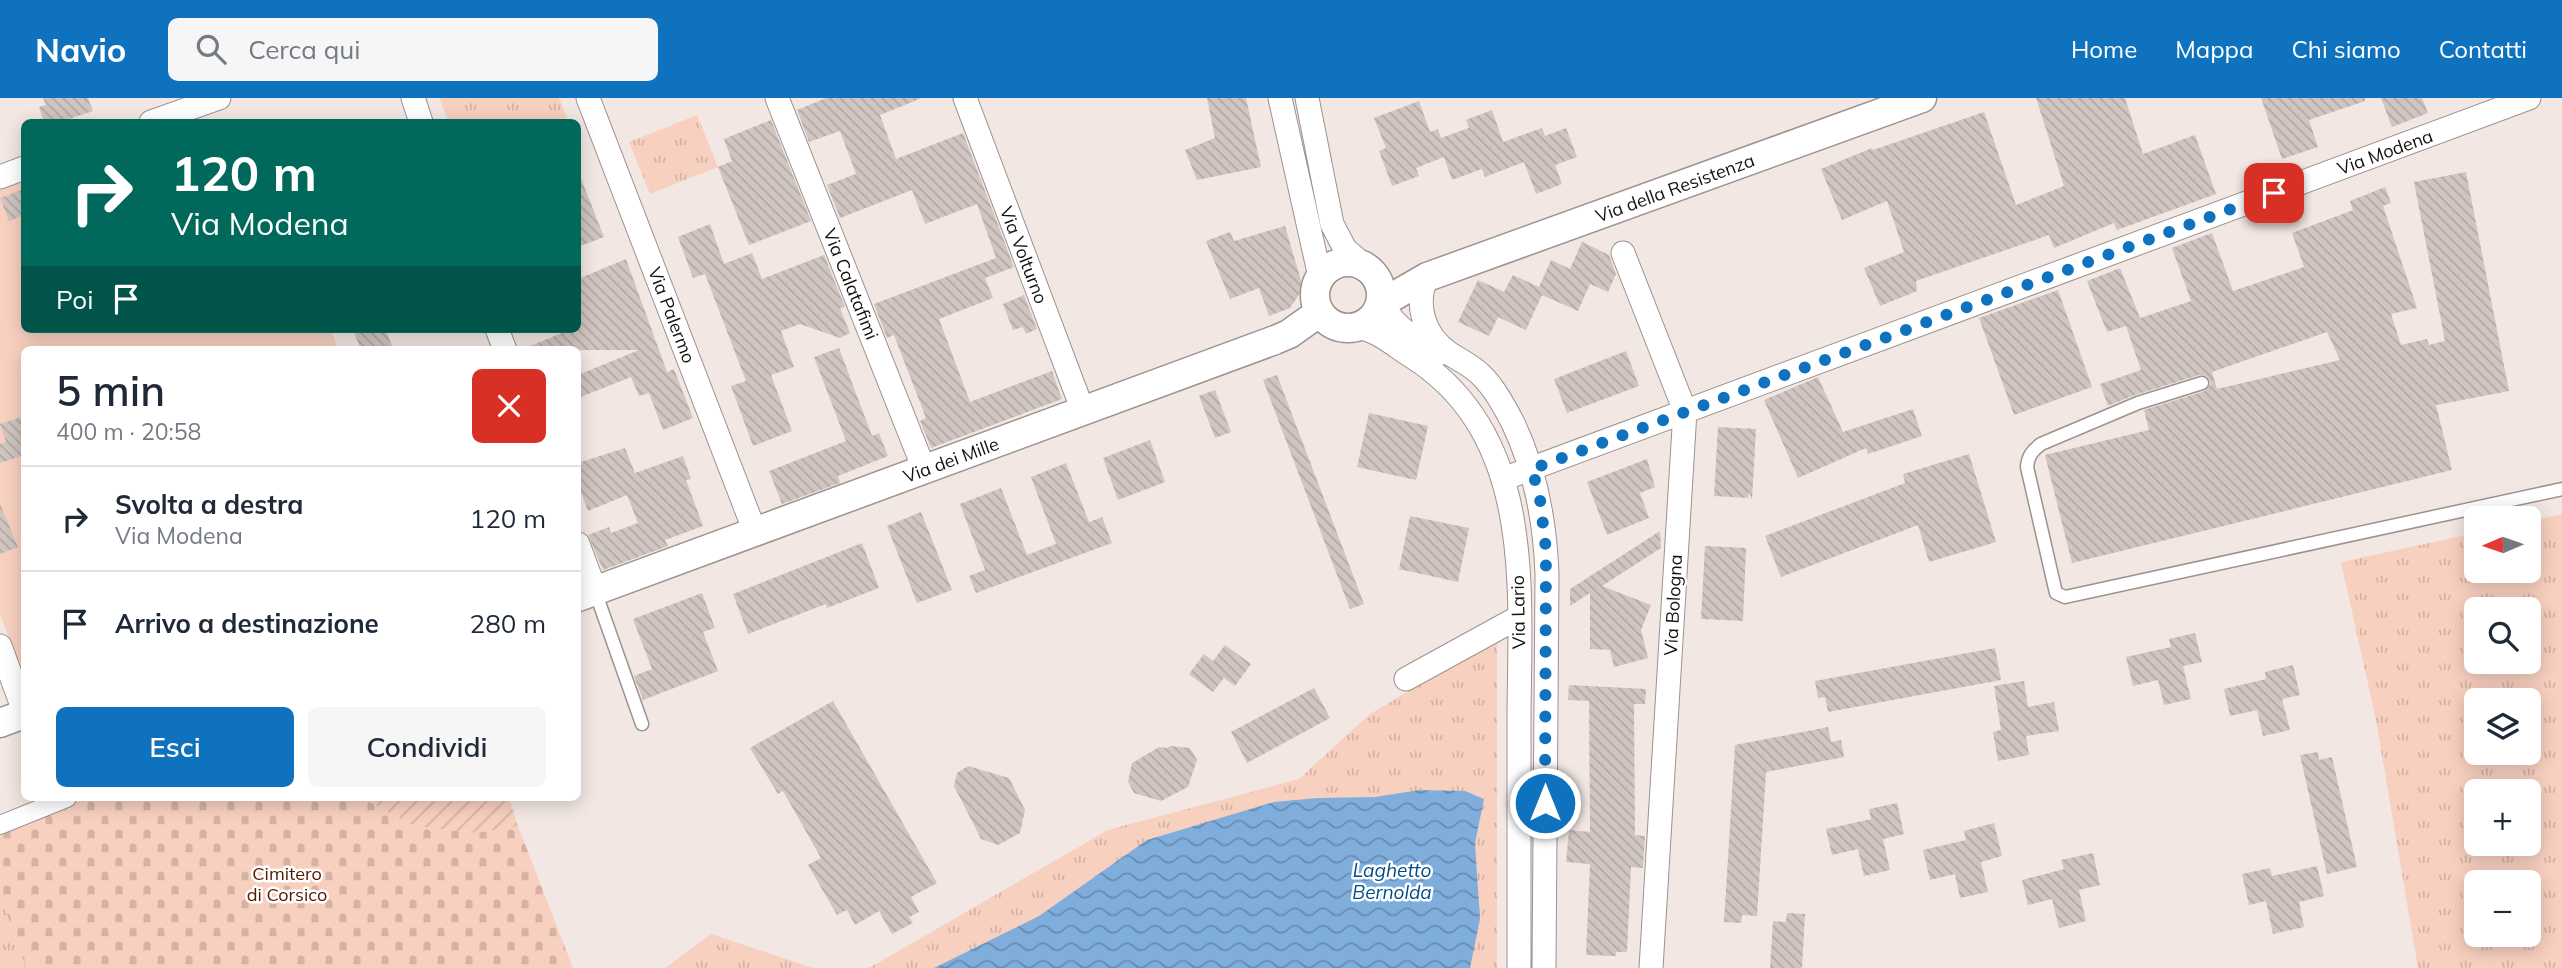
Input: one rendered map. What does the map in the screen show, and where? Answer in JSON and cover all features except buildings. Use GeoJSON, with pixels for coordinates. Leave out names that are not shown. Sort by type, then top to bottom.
{"type":"FeatureCollection","features":[{"type":"Feature","properties":{"kind":"street"},"geometry":{"type":"LineString","coordinates":[[160,119],[219,98]]}},
{"type":"Feature","properties":{"kind":"street"},"geometry":{"type":"LineString","coordinates":[[413,98],[420,119]]}},
{"type":"Feature","properties":{"kind":"street","name":"Via Calatafimi"},"geometry":{"type":"LineString","coordinates":[[777,98],[924,470]]}},
{"type":"Feature","properties":{"kind":"street","name":"Via Volturno"},"geometry":{"type":"LineString","coordinates":[[965,98],[1083,411]]}},
{"type":"Feature","properties":{"kind":"street"},"geometry":{"type":"LineString","coordinates":[[1280,98],[1321,277]]}},
{"type":"Feature","properties":{"kind":"street"},"geometry":{"type":"LineString","coordinates":[[1307,98],[1332,224],[1345,249],[1365,266],[1376,276],[1381,302],[1367,322],[1355,327],[1337,326],[1327,321],[1320,312],[1315,292],[1321,277],[1329,268],[1339,263],[1355,262],[1365,266]]}},
{"type":"Feature","properties":{"kind":"street","name":"Via della Resistenza"},"geometry":{"type":"LineString","coordinates":[[1381,302],[1427,277],[1922,98]]}},
{"type":"Feature","properties":{"kind":"street","name":"Via Modena"},"geometry":{"type":"LineString","coordinates":[[1503,479],[2529,98]]}},
{"type":"Feature","properties":{"kind":"street","name":"Via Palermo"},"geometry":{"type":"LineString","coordinates":[[587,112],[755,531]]}},
{"type":"Feature","properties":{"kind":"street"},"geometry":{"type":"LineString","coordinates":[[0,177],[21,169]]}},
{"type":"Feature","properties":{"kind":"street","name":"Via Bologna"},"geometry":{"type":"LineString","coordinates":[[1623,253],[1685,411],[1651,968]]}},
{"type":"Feature","properties":{"kind":"street","name":"Via della Resistenza"},"geometry":{"type":"LineString","coordinates":[[1365,266],[1381,274],[1399,278],[1427,277]]}},
{"type":"Feature","properties":{"kind":"street","name":"Via Lario"},"geometry":{"type":"LineString","coordinates":[[1427,277],[1420,300],[1424,319],[1436,342],[1458,359]]}},
{"type":"Feature","properties":{"kind":"street","name":"Via Lario"},"geometry":{"type":"LineString","coordinates":[[1381,302],[1390,316],[1406,331],[1427,345],[1473,367],[1493,389],[1512,421],[1532,469],[1540,499],[1546,550],[1544,968]]}},
{"type":"Feature","properties":{"kind":"street","name":"Via dei Mille"},"geometry":{"type":"LineString","coordinates":[[586,594],[1283,337],[1320,312]]}},
{"type":"Feature","properties":{"kind":"street","name":"Via Lario"},"geometry":{"type":"LineString","coordinates":[[1355,327],[1369,330],[1416,359],[1458,395],[1473,412],[1487,438],[1512,509],[1516,535],[1519,617],[1519,968]]}},
{"type":"Feature","properties":{"kind":"street"},"geometry":{"type":"LineString","coordinates":[[581,563],[586,594]]}},
{"type":"Feature","properties":{"kind":"street"},"geometry":{"type":"LineString","coordinates":[[1406,679],[1519,617]]}},
{"type":"Feature","properties":{"kind":"street"},"geometry":{"type":"LineString","coordinates":[[0,646],[21,704]]}},
{"type":"Feature","properties":{"kind":"street"},"geometry":{"type":"LineString","coordinates":[[0,723],[21,713]]}},
{"type":"Feature","properties":{"kind":"street"},"geometry":{"type":"LineString","coordinates":[[0,825],[60,801]]}},
{"type":"Feature","properties":{"kind":"lane"},"geometry":{"type":"LineString","coordinates":[[2202,383],[2118,411],[2041,444],[2032,452],[2027,467],[2056,593],[2065,597],[2127,585],[2562,489]]}},
{"type":"Feature","properties":{"kind":"lane"},"geometry":{"type":"LineString","coordinates":[[586,594],[642,724]]}},
{"type":"Feature","properties":{"kind":"green space"},"geometry":{"type":"Polygon","coordinates":[[[439,98],[559,98],[567,118],[564,119],[448,119],[439,98]]]}},
{"type":"Feature","properties":{"kind":"green space"},"geometry":{"type":"Polygon","coordinates":[[[697,115],[718,167],[650,194],[629,142],[697,115]]]}},
{"type":"Feature","properties":{"kind":"green space"},"geometry":{"type":"Polygon","coordinates":[[[21,183],[21,333],[332,333],[337,346],[21,346],[21,671],[0,614],[0,190],[21,183]]]}},
{"type":"Feature","properties":{"kind":"green space"},"geometry":{"type":"Polygon","coordinates":[[[2562,514],[2562,968],[2418,968],[2376,720],[2341,562],[2464,536],[2464,583],[2541,583],[2541,519],[2562,514]]]}},
{"type":"Feature","properties":{"kind":"green space","name":"Laghetto Bernolda"},"geometry":{"type":"Polygon","coordinates":[[[1497,639],[1497,968],[869,968],[1108,830],[1299,779],[1370,714],[1497,639]]]}},
{"type":"Feature","properties":{"kind":"green space","name":"Cimitero di Corsico"},"geometry":{"type":"Polygon","coordinates":[[[79,801],[368,801],[414,826],[476,833],[518,826],[573,968],[26,968],[0,895],[0,833],[79,801]]]}},
{"type":"Feature","properties":{"kind":"green space"},"geometry":{"type":"Polygon","coordinates":[[[368,801],[510,801],[518,826],[476,833],[414,826],[368,801]]]}},
{"type":"Feature","properties":{"kind":"green space"},"geometry":{"type":"Polygon","coordinates":[[[0,895],[26,968],[0,968],[0,895]]]}},
{"type":"Feature","properties":{"kind":"green space"},"geometry":{"type":"Polygon","coordinates":[[[711,934],[813,968],[665,968],[711,934]]]}},
{"type":"Feature","properties":{"kind":"water","name":"Laghetto Bernolda"},"geometry":{"type":"Polygon","coordinates":[[[1420,790],[1465,791],[1484,799],[1475,843],[1480,919],[1470,968],[934,968],[1039,916],[1147,840],[1274,802],[1375,797],[1420,790]]]}},
{"type":"Feature","properties":{"kind":"route"},"geometry":{"type":"LineString","coordinates":[[1545,803],[1547,574],[1540,499],[1532,469],[2274,193]]}}]}
